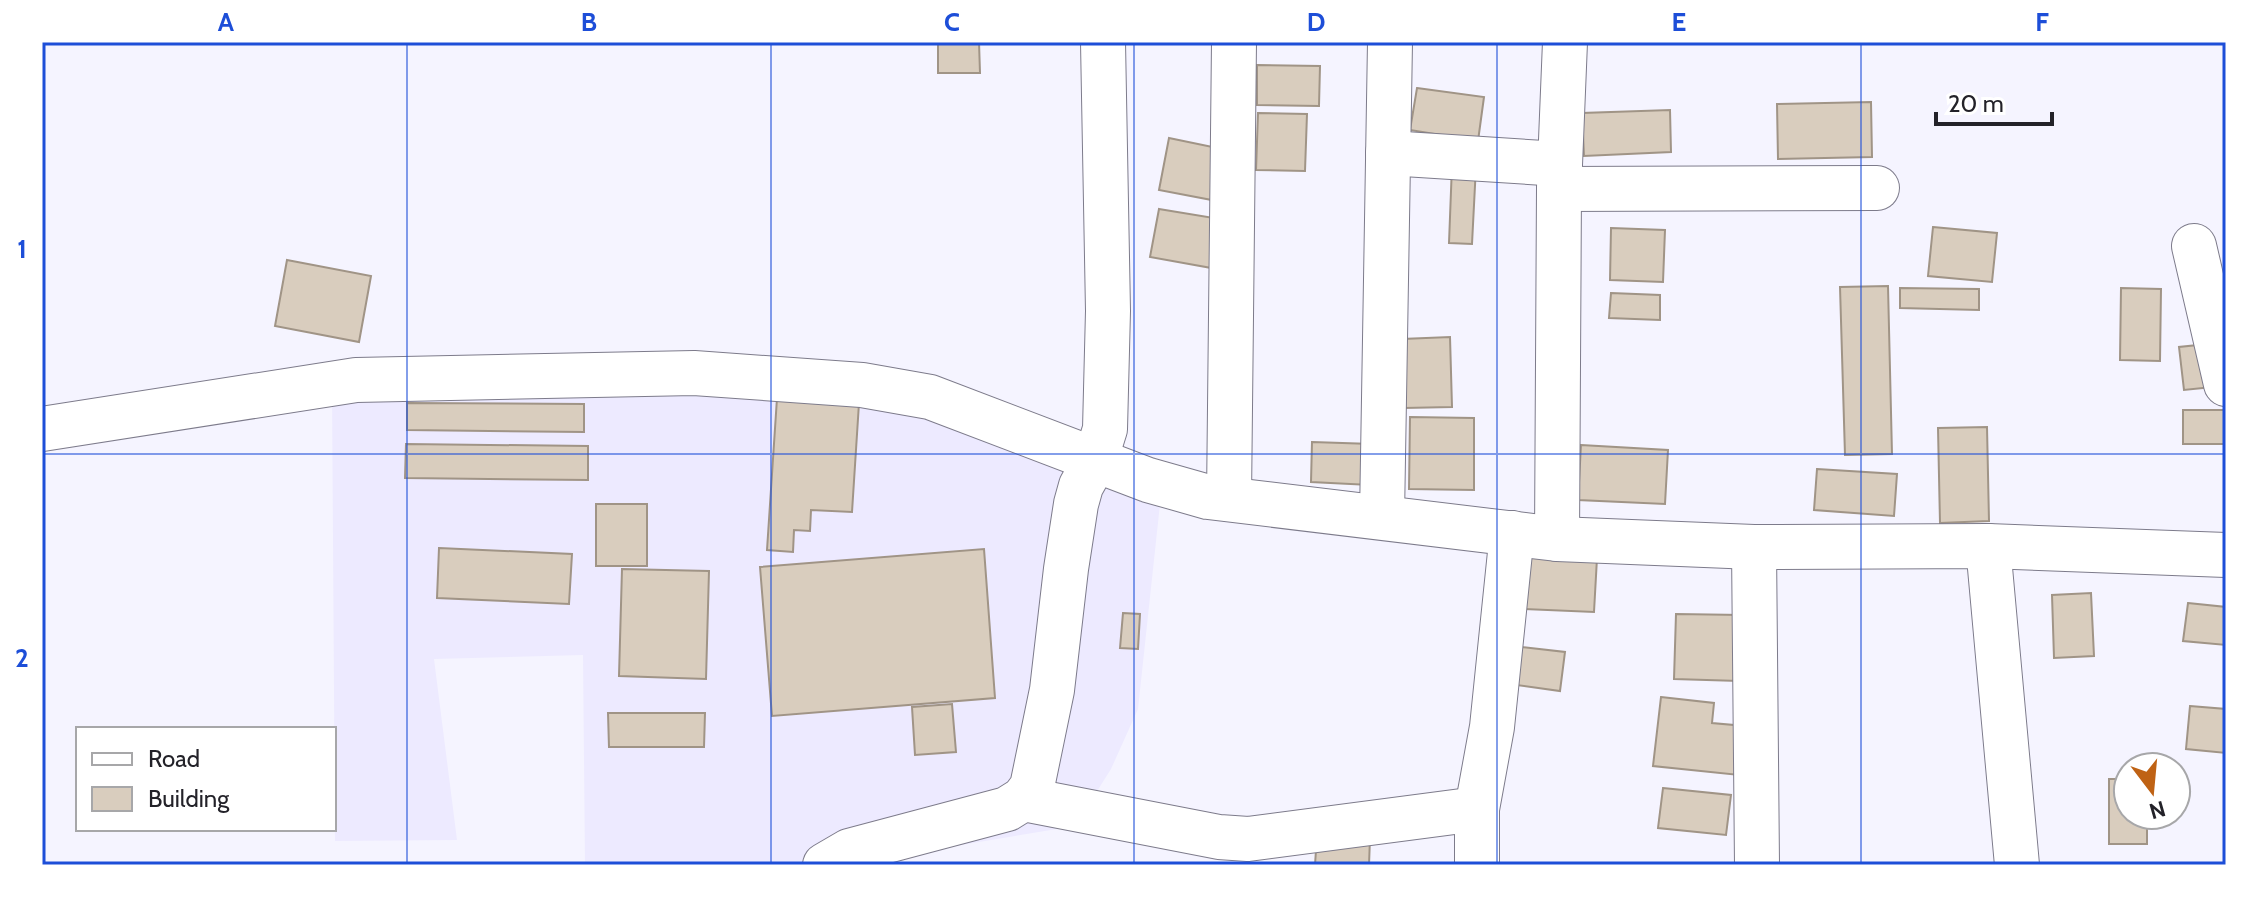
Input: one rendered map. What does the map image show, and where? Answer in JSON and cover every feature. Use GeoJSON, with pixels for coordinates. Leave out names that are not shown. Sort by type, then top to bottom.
{"type":"FeatureCollection","features":[{"type":"Feature","properties":{"kind":"street"},"geometry":{"type":"LineString","coordinates":[[825,865],[849,851],[1007,809],[1023,799],[1032,787],[1052,690],[1076,504],[1105,429],[1108,342],[1103,42]]}},
{"type":"Feature","properties":{"kind":"street"},"geometry":{"type":"LineString","coordinates":[[1229,499],[1234,42]]}},
{"type":"Feature","properties":{"kind":"street"},"geometry":{"type":"LineString","coordinates":[[1382,517],[1390,42]]}},
{"type":"Feature","properties":{"kind":"street"},"geometry":{"type":"LineString","coordinates":[[1557,539],[1559,177],[1565,42]]}},
{"type":"Feature","properties":{"kind":"street"},"geometry":{"type":"LineString","coordinates":[[1388,153],[1559,177],[1877,188]]}},
{"type":"Feature","properties":{"kind":"street"},"geometry":{"type":"LineString","coordinates":[[2194,246],[2226,384]]}},
{"type":"Feature","properties":{"kind":"street"},"geometry":{"type":"LineString","coordinates":[[42,429],[356,380],[694,373],[862,385],[930,397],[1095,461],[1208,497],[1557,539],[1754,547],[1988,546],[2226,555]]}},
{"type":"Feature","properties":{"kind":"street"},"geometry":{"type":"LineString","coordinates":[[1477,865],[1477,809],[1492,727],[1512,533]]}},
{"type":"Feature","properties":{"kind":"street"},"geometry":{"type":"LineString","coordinates":[[1988,546],[2017,865]]}},
{"type":"Feature","properties":{"kind":"street"},"geometry":{"type":"LineString","coordinates":[[1754,547],[1757,865]]}},
{"type":"Feature","properties":{"kind":"street"},"geometry":{"type":"LineString","coordinates":[[1023,799],[1219,837],[1248,839],[1477,809]]}},
{"type":"Feature","properties":{"kind":"shaded area"},"geometry":{"type":"Polygon","coordinates":[[[332,389],[904,396],[1160,504],[1138,709],[1111,769],[1075,826],[841,865],[585,865],[583,655],[434,659],[457,840],[335,841],[332,389]]]}},
{"type":"Feature","properties":{"kind":"building"},"geometry":{"type":"Polygon","coordinates":[[[938,42],[979,42],[980,73],[938,73],[938,42]]]}},
{"type":"Feature","properties":{"kind":"building"},"geometry":{"type":"Polygon","coordinates":[[[1257,65],[1320,66],[1319,106],[1257,105],[1257,65]]]}},
{"type":"Feature","properties":{"kind":"building"},"geometry":{"type":"Polygon","coordinates":[[[1417,88],[1484,97],[1478,141],[1410,130],[1417,88]]]}},
{"type":"Feature","properties":{"kind":"building"},"geometry":{"type":"Polygon","coordinates":[[[1871,102],[1872,157],[1778,159],[1777,104],[1871,102]]]}},
{"type":"Feature","properties":{"kind":"building"},"geometry":{"type":"Polygon","coordinates":[[[1670,110],[1671,152],[1584,156],[1582,113],[1670,110]]]}},
{"type":"Feature","properties":{"kind":"building"},"geometry":{"type":"Polygon","coordinates":[[[1258,113],[1307,114],[1305,171],[1256,170],[1258,113]]]}},
{"type":"Feature","properties":{"kind":"building"},"geometry":{"type":"Polygon","coordinates":[[[1169,138],[1227,150],[1217,201],[1159,190],[1169,138]]]}},
{"type":"Feature","properties":{"kind":"building"},"geometry":{"type":"Polygon","coordinates":[[[1452,165],[1476,166],[1472,244],[1449,243],[1452,165]]]}},
{"type":"Feature","properties":{"kind":"building"},"geometry":{"type":"Polygon","coordinates":[[[1159,209],[1226,220],[1217,269],[1150,257],[1159,209]]]}},
{"type":"Feature","properties":{"kind":"building"},"geometry":{"type":"Polygon","coordinates":[[[1933,227],[1997,233],[1992,282],[1928,276],[1933,227]]]}},
{"type":"Feature","properties":{"kind":"building"},"geometry":{"type":"Polygon","coordinates":[[[1611,228],[1665,230],[1663,282],[1610,280],[1611,228]]]}},
{"type":"Feature","properties":{"kind":"building"},"geometry":{"type":"Polygon","coordinates":[[[287,260],[371,276],[359,342],[275,326],[287,260]]]}},
{"type":"Feature","properties":{"kind":"building"},"geometry":{"type":"Polygon","coordinates":[[[1888,286],[1892,454],[1845,455],[1840,287],[1888,286]]]}},
{"type":"Feature","properties":{"kind":"building"},"geometry":{"type":"Polygon","coordinates":[[[1900,288],[1979,289],[1979,310],[1900,308],[1900,288]]]}},
{"type":"Feature","properties":{"kind":"building"},"geometry":{"type":"Polygon","coordinates":[[[2121,288],[2161,289],[2160,361],[2120,360],[2121,288]]]}},
{"type":"Feature","properties":{"kind":"building"},"geometry":{"type":"Polygon","coordinates":[[[1611,293],[1660,295],[1660,320],[1609,318],[1611,293]]]}},
{"type":"Feature","properties":{"kind":"building"},"geometry":{"type":"Polygon","coordinates":[[[1450,337],[1452,407],[1404,408],[1402,339],[1450,337]]]}},
{"type":"Feature","properties":{"kind":"building"},"geometry":{"type":"Polygon","coordinates":[[[2217,343],[2222,386],[2184,390],[2179,347],[2217,343]]]}},
{"type":"Feature","properties":{"kind":"building"},"geometry":{"type":"Polygon","coordinates":[[[777,398],[859,403],[852,512],[811,510],[810,531],[794,530],[793,552],[767,550],[777,398]]]}},
{"type":"Feature","properties":{"kind":"building"},"geometry":{"type":"Polygon","coordinates":[[[407,403],[584,404],[584,432],[407,430],[407,403]]]}},
{"type":"Feature","properties":{"kind":"building"},"geometry":{"type":"Polygon","coordinates":[[[2183,410],[2226,410],[2226,444],[2183,444],[2183,410]]]}},
{"type":"Feature","properties":{"kind":"building"},"geometry":{"type":"Polygon","coordinates":[[[1410,417],[1474,418],[1474,490],[1409,489],[1410,417]]]}},
{"type":"Feature","properties":{"kind":"building"},"geometry":{"type":"Polygon","coordinates":[[[1987,427],[1989,521],[1940,523],[1938,428],[1987,427]]]}},
{"type":"Feature","properties":{"kind":"building"},"geometry":{"type":"Polygon","coordinates":[[[1312,442],[1372,444],[1370,485],[1311,482],[1312,442]]]}},
{"type":"Feature","properties":{"kind":"building"},"geometry":{"type":"Polygon","coordinates":[[[406,444],[588,446],[588,480],[405,478],[406,444]]]}},
{"type":"Feature","properties":{"kind":"building"},"geometry":{"type":"Polygon","coordinates":[[[1581,445],[1668,450],[1665,504],[1578,500],[1581,445]]]}},
{"type":"Feature","properties":{"kind":"building"},"geometry":{"type":"Polygon","coordinates":[[[1817,469],[1897,474],[1894,516],[1814,510],[1817,469]]]}},
{"type":"Feature","properties":{"kind":"building"},"geometry":{"type":"Polygon","coordinates":[[[596,504],[647,504],[647,566],[596,566],[596,504]]]}},
{"type":"Feature","properties":{"kind":"building"},"geometry":{"type":"Polygon","coordinates":[[[439,548],[572,554],[569,604],[437,598],[439,548]]]}},
{"type":"Feature","properties":{"kind":"building"},"geometry":{"type":"Polygon","coordinates":[[[984,549],[995,698],[772,716],[760,567],[984,549]]]}},
{"type":"Feature","properties":{"kind":"building"},"geometry":{"type":"Polygon","coordinates":[[[1525,555],[1597,558],[1594,612],[1522,609],[1525,555]]]}},
{"type":"Feature","properties":{"kind":"building"},"geometry":{"type":"Polygon","coordinates":[[[622,569],[709,571],[706,679],[619,676],[622,569]]]}},
{"type":"Feature","properties":{"kind":"building"},"geometry":{"type":"Polygon","coordinates":[[[2091,593],[2094,656],[2054,658],[2052,595],[2091,593]]]}},
{"type":"Feature","properties":{"kind":"building"},"geometry":{"type":"Polygon","coordinates":[[[2188,603],[2226,607],[2226,645],[2183,641],[2188,603]]]}},
{"type":"Feature","properties":{"kind":"building"},"geometry":{"type":"Polygon","coordinates":[[[1123,613],[1140,614],[1138,649],[1120,648],[1123,613]]]}},
{"type":"Feature","properties":{"kind":"building"},"geometry":{"type":"Polygon","coordinates":[[[1676,614],[1742,615],[1739,681],[1674,679],[1676,614]]]}},
{"type":"Feature","properties":{"kind":"building"},"geometry":{"type":"Polygon","coordinates":[[[1521,647],[1565,652],[1560,691],[1516,685],[1521,647]]]}},
{"type":"Feature","properties":{"kind":"building"},"geometry":{"type":"Polygon","coordinates":[[[1661,697],[1714,703],[1712,723],[1745,726],[1739,775],[1653,766],[1661,697]]]}},
{"type":"Feature","properties":{"kind":"building"},"geometry":{"type":"Polygon","coordinates":[[[952,704],[956,752],[915,755],[912,707],[952,704]]]}},
{"type":"Feature","properties":{"kind":"building"},"geometry":{"type":"Polygon","coordinates":[[[2190,706],[2226,709],[2226,753],[2186,749],[2190,706]]]}},
{"type":"Feature","properties":{"kind":"building"},"geometry":{"type":"Polygon","coordinates":[[[608,713],[705,713],[704,747],[609,747],[608,713]]]}},
{"type":"Feature","properties":{"kind":"building"},"geometry":{"type":"Polygon","coordinates":[[[2109,779],[2112,779],[2112,831],[2147,831],[2147,844],[2109,844],[2109,779]]]}},
{"type":"Feature","properties":{"kind":"building"},"geometry":{"type":"Polygon","coordinates":[[[1663,788],[1731,795],[1726,835],[1658,828],[1663,788]]]}},
{"type":"Feature","properties":{"kind":"building"},"geometry":{"type":"Polygon","coordinates":[[[1317,835],[1370,838],[1369,865],[1315,865],[1317,835]]]}}]}
